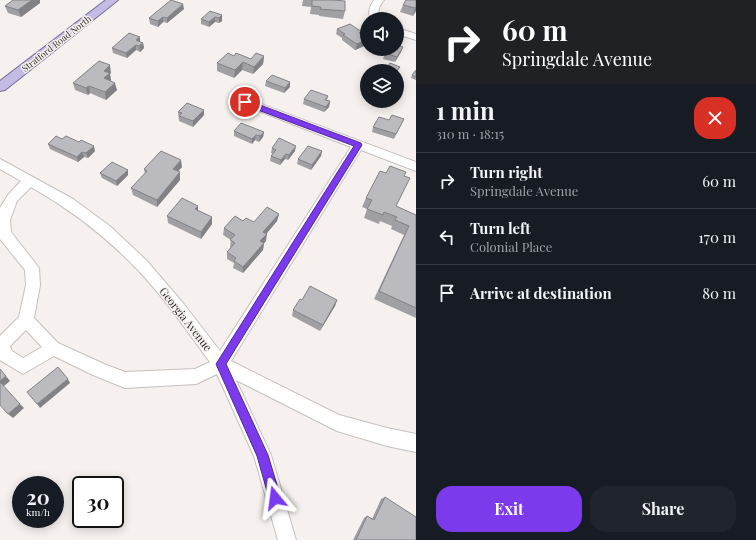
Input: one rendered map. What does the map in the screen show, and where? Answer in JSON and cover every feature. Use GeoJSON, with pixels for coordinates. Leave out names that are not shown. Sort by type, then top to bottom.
{"type":"FeatureCollection","features":[{"type":"Feature","properties":{"kind":"main road","name":"Stratford Road North"},"geometry":{"type":"LineString","coordinates":[[0,87],[113,0]]}},
{"type":"Feature","properties":{"kind":"street"},"geometry":{"type":"LineString","coordinates":[[374,12],[374,7],[379,0]]}},
{"type":"Feature","properties":{"kind":"street"},"geometry":{"type":"LineString","coordinates":[[404,33],[416,37]]}},
{"type":"Feature","properties":{"kind":"street"},"geometry":{"type":"LineString","coordinates":[[245,102],[416,167]]}},
{"type":"Feature","properties":{"kind":"street"},"geometry":{"type":"LineString","coordinates":[[26,320],[53,348],[98,370],[125,380],[196,376],[221,364],[358,145]]}},
{"type":"Feature","properties":{"kind":"street","name":"Georgia Avenue"},"geometry":{"type":"LineString","coordinates":[[0,163],[68,202],[101,227],[142,265],[178,308],[221,364],[337,424],[387,437],[416,442]]}},
{"type":"Feature","properties":{"kind":"street"},"geometry":{"type":"LineString","coordinates":[[30,180],[12,198],[6,209],[3,220],[4,234],[32,268],[33,285],[26,320],[2,344],[6,356],[23,367],[53,348]]}},
{"type":"Feature","properties":{"kind":"street"},"geometry":{"type":"LineString","coordinates":[[221,364],[262,455],[287,540]]}},
{"type":"Feature","properties":{"kind":"building"},"geometry":{"type":"Polygon","coordinates":[[[13,0],[32,0],[18,10],[5,6],[13,0]]]}},
{"type":"Feature","properties":{"kind":"building"},"geometry":{"type":"Polygon","coordinates":[[[171,0],[183,4],[167,18],[163,17],[158,21],[149,18],[171,0]]]}},
{"type":"Feature","properties":{"kind":"building"},"geometry":{"type":"Polygon","coordinates":[[[312,0],[345,1],[345,11],[320,9],[321,7],[312,6],[312,0]]]}},
{"type":"Feature","properties":{"kind":"building"},"geometry":{"type":"Polygon","coordinates":[[[406,0],[416,0],[416,7],[403,5],[406,0]]]}},
{"type":"Feature","properties":{"kind":"building"},"geometry":{"type":"Polygon","coordinates":[[[210,11],[222,15],[219,18],[215,17],[209,22],[201,19],[210,11]]]}},
{"type":"Feature","properties":{"kind":"building"},"geometry":{"type":"Polygon","coordinates":[[[350,24],[360,31],[360,43],[357,44],[337,29],[350,24]]]}},
{"type":"Feature","properties":{"kind":"building"},"geometry":{"type":"Polygon","coordinates":[[[129,33],[140,37],[136,40],[143,43],[139,46],[136,45],[126,53],[112,48],[129,33]]]}},
{"type":"Feature","properties":{"kind":"building"},"geometry":{"type":"Polygon","coordinates":[[[228,53],[234,56],[236,53],[251,59],[256,53],[264,56],[254,67],[243,62],[235,70],[217,63],[228,53]]]}},
{"type":"Feature","properties":{"kind":"building"},"geometry":{"type":"Polygon","coordinates":[[[99,61],[110,65],[104,71],[110,73],[104,78],[115,83],[105,92],[89,86],[86,88],[73,83],[99,61]]]}},
{"type":"Feature","properties":{"kind":"building"},"geometry":{"type":"Polygon","coordinates":[[[416,70],[416,77],[412,75],[416,70]]]}},
{"type":"Feature","properties":{"kind":"building"},"geometry":{"type":"Polygon","coordinates":[[[272,75],[290,82],[285,88],[266,81],[272,75]]]}},
{"type":"Feature","properties":{"kind":"building"},"geometry":{"type":"Polygon","coordinates":[[[311,90],[328,96],[325,100],[330,101],[326,107],[304,99],[311,90]]]}},
{"type":"Feature","properties":{"kind":"building"},"geometry":{"type":"Polygon","coordinates":[[[187,103],[204,110],[193,121],[179,116],[182,113],[178,112],[187,103]]]}},
{"type":"Feature","properties":{"kind":"building"},"geometry":{"type":"Polygon","coordinates":[[[392,115],[404,119],[396,134],[373,127],[379,117],[389,120],[392,115]]]}},
{"type":"Feature","properties":{"kind":"building"},"geometry":{"type":"Polygon","coordinates":[[[241,123],[264,132],[260,136],[256,135],[252,139],[234,131],[241,123]]]}},
{"type":"Feature","properties":{"kind":"building"},"geometry":{"type":"Polygon","coordinates":[[[56,136],[62,139],[66,136],[79,142],[81,140],[94,146],[86,153],[82,152],[77,157],[48,144],[56,136]]]}},
{"type":"Feature","properties":{"kind":"building"},"geometry":{"type":"Polygon","coordinates":[[[279,138],[296,146],[289,155],[286,154],[281,160],[271,156],[276,150],[272,148],[279,138]]]}},
{"type":"Feature","properties":{"kind":"building"},"geometry":{"type":"Polygon","coordinates":[[[308,146],[322,151],[312,165],[298,159],[308,146]]]}},
{"type":"Feature","properties":{"kind":"building"},"geometry":{"type":"Polygon","coordinates":[[[161,151],[181,160],[173,169],[180,172],[157,200],[131,188],[147,171],[144,169],[161,151]]]}},
{"type":"Feature","properties":{"kind":"building"},"geometry":{"type":"Polygon","coordinates":[[[112,162],[128,170],[116,181],[100,173],[112,162]]]}},
{"type":"Feature","properties":{"kind":"building"},"geometry":{"type":"Polygon","coordinates":[[[390,166],[406,172],[404,176],[410,178],[396,206],[416,215],[416,308],[379,291],[409,226],[395,220],[397,217],[384,212],[383,215],[367,209],[372,200],[366,198],[380,171],[386,173],[390,166]]]}},
{"type":"Feature","properties":{"kind":"building"},"geometry":{"type":"Polygon","coordinates":[[[182,198],[198,206],[195,209],[212,217],[201,232],[167,216],[182,198]]]}},
{"type":"Feature","properties":{"kind":"building"},"geometry":{"type":"Polygon","coordinates":[[[267,207],[279,214],[263,232],[267,234],[260,241],[264,243],[243,267],[234,261],[236,258],[227,252],[235,243],[230,240],[235,235],[224,228],[235,216],[243,221],[246,218],[254,222],[267,207]]]}},
{"type":"Feature","properties":{"kind":"building"},"geometry":{"type":"Polygon","coordinates":[[[310,286],[337,300],[323,325],[293,310],[300,299],[302,300],[310,286]]]}},
{"type":"Feature","properties":{"kind":"building"},"geometry":{"type":"Polygon","coordinates":[[[58,367],[68,379],[37,404],[27,392],[58,367]]]}},
{"type":"Feature","properties":{"kind":"building"},"geometry":{"type":"Polygon","coordinates":[[[0,369],[6,376],[0,381],[0,369]]]}},
{"type":"Feature","properties":{"kind":"building"},"geometry":{"type":"Polygon","coordinates":[[[0,382],[20,404],[8,414],[0,405],[0,382]]]}},
{"type":"Feature","properties":{"kind":"building"},"geometry":{"type":"Polygon","coordinates":[[[385,497],[416,517],[416,540],[356,540],[367,516],[374,520],[385,497]]]}},
{"type":"Feature","properties":{"kind":"route"},"geometry":{"type":"LineString","coordinates":[[245,102],[358,145],[221,364],[262,455],[275,498]]}}]}
